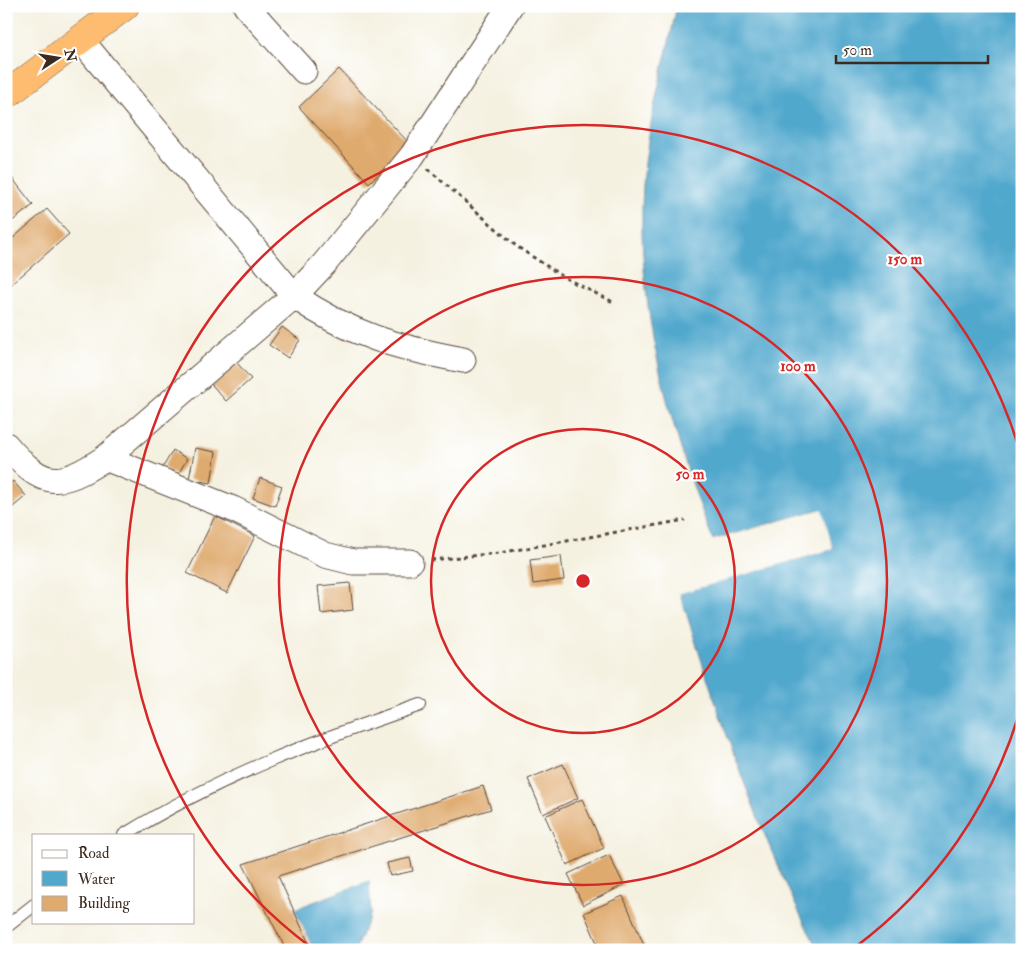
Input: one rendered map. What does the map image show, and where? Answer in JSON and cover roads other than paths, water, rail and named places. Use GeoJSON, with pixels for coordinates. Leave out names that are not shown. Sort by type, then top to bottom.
{"type":"FeatureCollection","features":[{"type":"Feature","properties":{"kind":"highway"},"geometry":{"type":"LineString","coordinates":[[6,95],[125,6]]}},
{"type":"Feature","properties":{"kind":"street"},"geometry":{"type":"LineString","coordinates":[[246,6],[304,70]]}},
{"type":"Feature","properties":{"kind":"street"},"geometry":{"type":"LineString","coordinates":[[6,445],[37,475],[46,480],[74,477],[105,458],[294,296],[352,232],[412,156],[510,6]]}},
{"type":"Feature","properties":{"kind":"street"},"geometry":{"type":"LineString","coordinates":[[80,39],[294,296],[324,317],[366,336],[408,349],[463,360]]}},
{"type":"Feature","properties":{"kind":"street"},"geometry":{"type":"LineString","coordinates":[[105,458],[233,509],[325,555],[353,562],[410,562]]}},
{"type":"Feature","properties":{"kind":"lane"},"geometry":{"type":"LineString","coordinates":[[126,834],[171,806],[234,775],[321,739],[420,705]]}},
{"type":"Feature","properties":{"kind":"lane"},"geometry":{"type":"LineString","coordinates":[[6,927],[32,907]]}},
{"type":"Feature","properties":{"kind":"water"},"geometry":{"type":"Polygon","coordinates":[[[677,6],[1022,6],[1022,950],[818,950],[777,864],[741,774],[709,684],[680,593],[833,549],[821,509],[713,540],[697,498],[670,411],[650,321],[642,230],[643,185],[648,140],[677,6]]]}},
{"type":"Feature","properties":{"kind":"water"},"geometry":{"type":"Polygon","coordinates":[[[369,881],[371,913],[355,950],[314,950],[295,909],[369,881]]]}}]}
